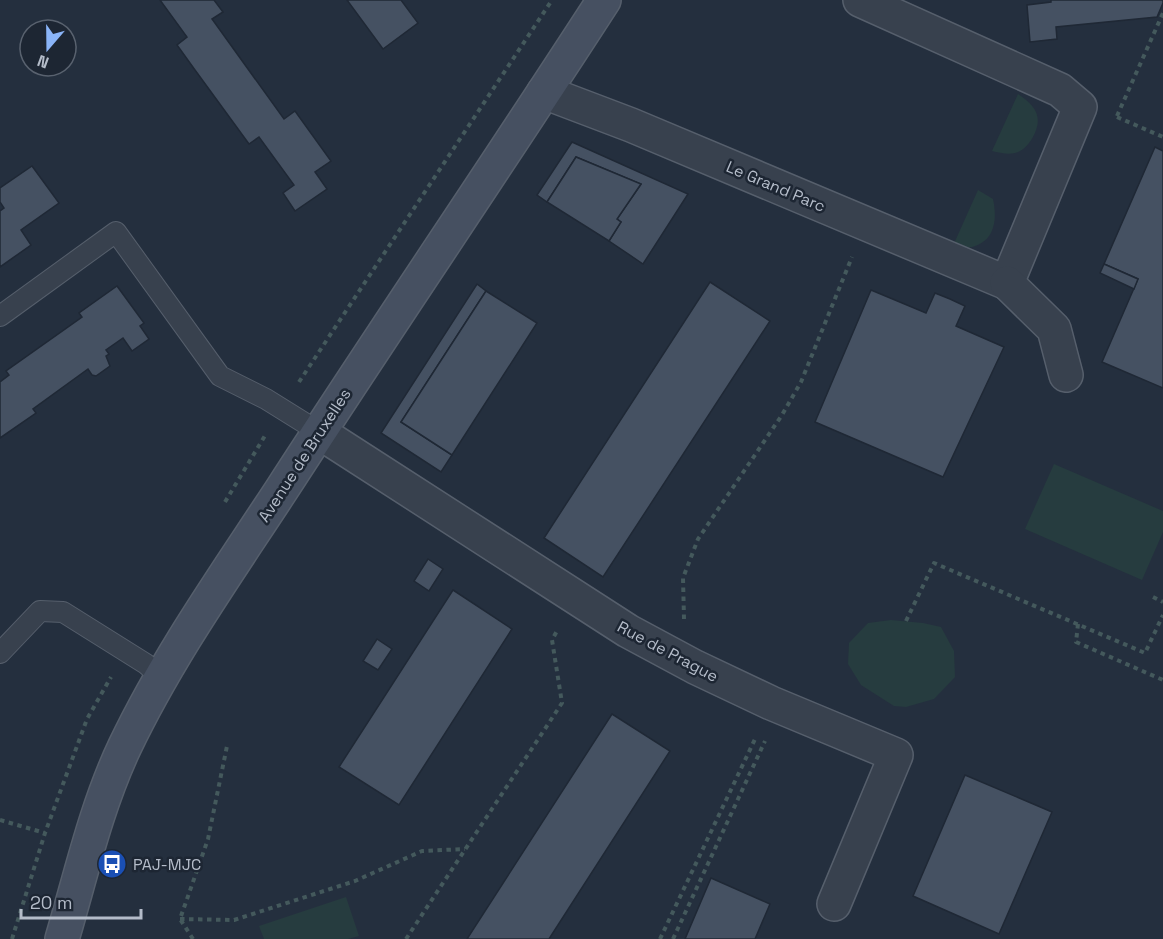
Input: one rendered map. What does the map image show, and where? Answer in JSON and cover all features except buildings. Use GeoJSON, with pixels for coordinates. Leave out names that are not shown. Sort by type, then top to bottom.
{"type":"FeatureCollection","features":[{"type":"Feature","properties":{"kind":"street","name":"Avenue de Bruxelles"},"geometry":{"type":"LineString","coordinates":[[62,939],[102,805],[120,758],[144,708],[195,622],[604,0]]}},
{"type":"Feature","properties":{"kind":"street"},"geometry":{"type":"LineString","coordinates":[[860,0],[1060,90],[1080,107],[1007,283]]}},
{"type":"Feature","properties":{"kind":"street","name":"Le Grand Parc"},"geometry":{"type":"LineString","coordinates":[[544,92],[631,125],[1007,283],[1054,329],[1066,375]]}},
{"type":"Feature","properties":{"kind":"street","name":"Rue de Prague"},"geometry":{"type":"LineString","coordinates":[[319,432],[628,631],[695,667],[771,703],[896,755],[834,904]]}},
{"type":"Feature","properties":{"kind":"lane"},"geometry":{"type":"LineString","coordinates":[[0,316],[116,232],[220,376],[266,399],[319,432]]}},
{"type":"Feature","properties":{"kind":"lane"},"geometry":{"type":"LineString","coordinates":[[0,653],[39,611],[63,612],[146,664],[162,678]]}},
{"type":"Feature","properties":{"kind":"path"},"geometry":{"type":"LineString","coordinates":[[530,36],[552,0]]}},
{"type":"Feature","properties":{"kind":"path"},"geometry":{"type":"LineString","coordinates":[[1117,117],[1163,13]]}},
{"type":"Feature","properties":{"kind":"path"},"geometry":{"type":"LineString","coordinates":[[1080,107],[1117,117],[1163,137]]}},
{"type":"Feature","properties":{"kind":"path"},"geometry":{"type":"LineString","coordinates":[[695,667],[683,613],[683,578],[690,559],[698,539],[782,415],[801,382],[865,224]]}},
{"type":"Feature","properties":{"kind":"path"},"geometry":{"type":"LineString","coordinates":[[906,621],[934,562],[1145,653],[1163,615]]}},
{"type":"Feature","properties":{"kind":"path"},"geometry":{"type":"LineString","coordinates":[[1153,597],[1163,602]]}},
{"type":"Feature","properties":{"kind":"path"},"geometry":{"type":"LineString","coordinates":[[406,939],[562,702],[552,640],[577,598]]}},
{"type":"Feature","properties":{"kind":"path"},"geometry":{"type":"LineString","coordinates":[[1078,624],[1076,642],[1163,680]]}},
{"type":"Feature","properties":{"kind":"path"},"geometry":{"type":"LineString","coordinates":[[660,939],[771,703]]}},
{"type":"Feature","properties":{"kind":"path"},"geometry":{"type":"LineString","coordinates":[[673,939],[775,720],[771,703]]}},
{"type":"Feature","properties":{"kind":"path"},"geometry":{"type":"LineString","coordinates":[[180,920],[208,839],[227,746]]}},
{"type":"Feature","properties":{"kind":"path"},"geometry":{"type":"LineString","coordinates":[[0,819],[45,833]]}},
{"type":"Feature","properties":{"kind":"path"},"geometry":{"type":"LineString","coordinates":[[180,920],[234,920],[355,881],[422,851],[465,849]]}},
{"type":"Feature","properties":{"kind":"path"},"geometry":{"type":"LineString","coordinates":[[180,920],[193,939]]}},
{"type":"Feature","properties":{"kind":"green space"},"geometry":{"type":"Polygon","coordinates":[[[1018,94],[1036,112],[1038,123],[1033,137],[1026,147],[1017,153],[1006,154],[992,151],[1018,94]]]}},
{"type":"Feature","properties":{"kind":"green space"},"geometry":{"type":"Polygon","coordinates":[[[978,190],[993,199],[995,211],[992,230],[982,243],[964,248],[952,248],[978,190]]]}},
{"type":"Feature","properties":{"kind":"green space"},"geometry":{"type":"Polygon","coordinates":[[[1054,464],[1163,511],[1163,532],[1142,580],[1025,529],[1054,464]]]}},
{"type":"Feature","properties":{"kind":"green space"},"geometry":{"type":"Polygon","coordinates":[[[891,620],[941,627],[954,651],[955,677],[934,699],[906,707],[894,706],[861,685],[848,664],[849,643],[868,623],[891,620]]]}},
{"type":"Feature","properties":{"kind":"green space"},"geometry":{"type":"Polygon","coordinates":[[[346,897],[359,936],[348,939],[264,939],[259,926],[346,897]]]}},
{"type":"Feature","properties":{"kind":"place","name":"PAJ-MJC"},"geometry":{"type":"Point","coordinates":[112,864]}}]}
